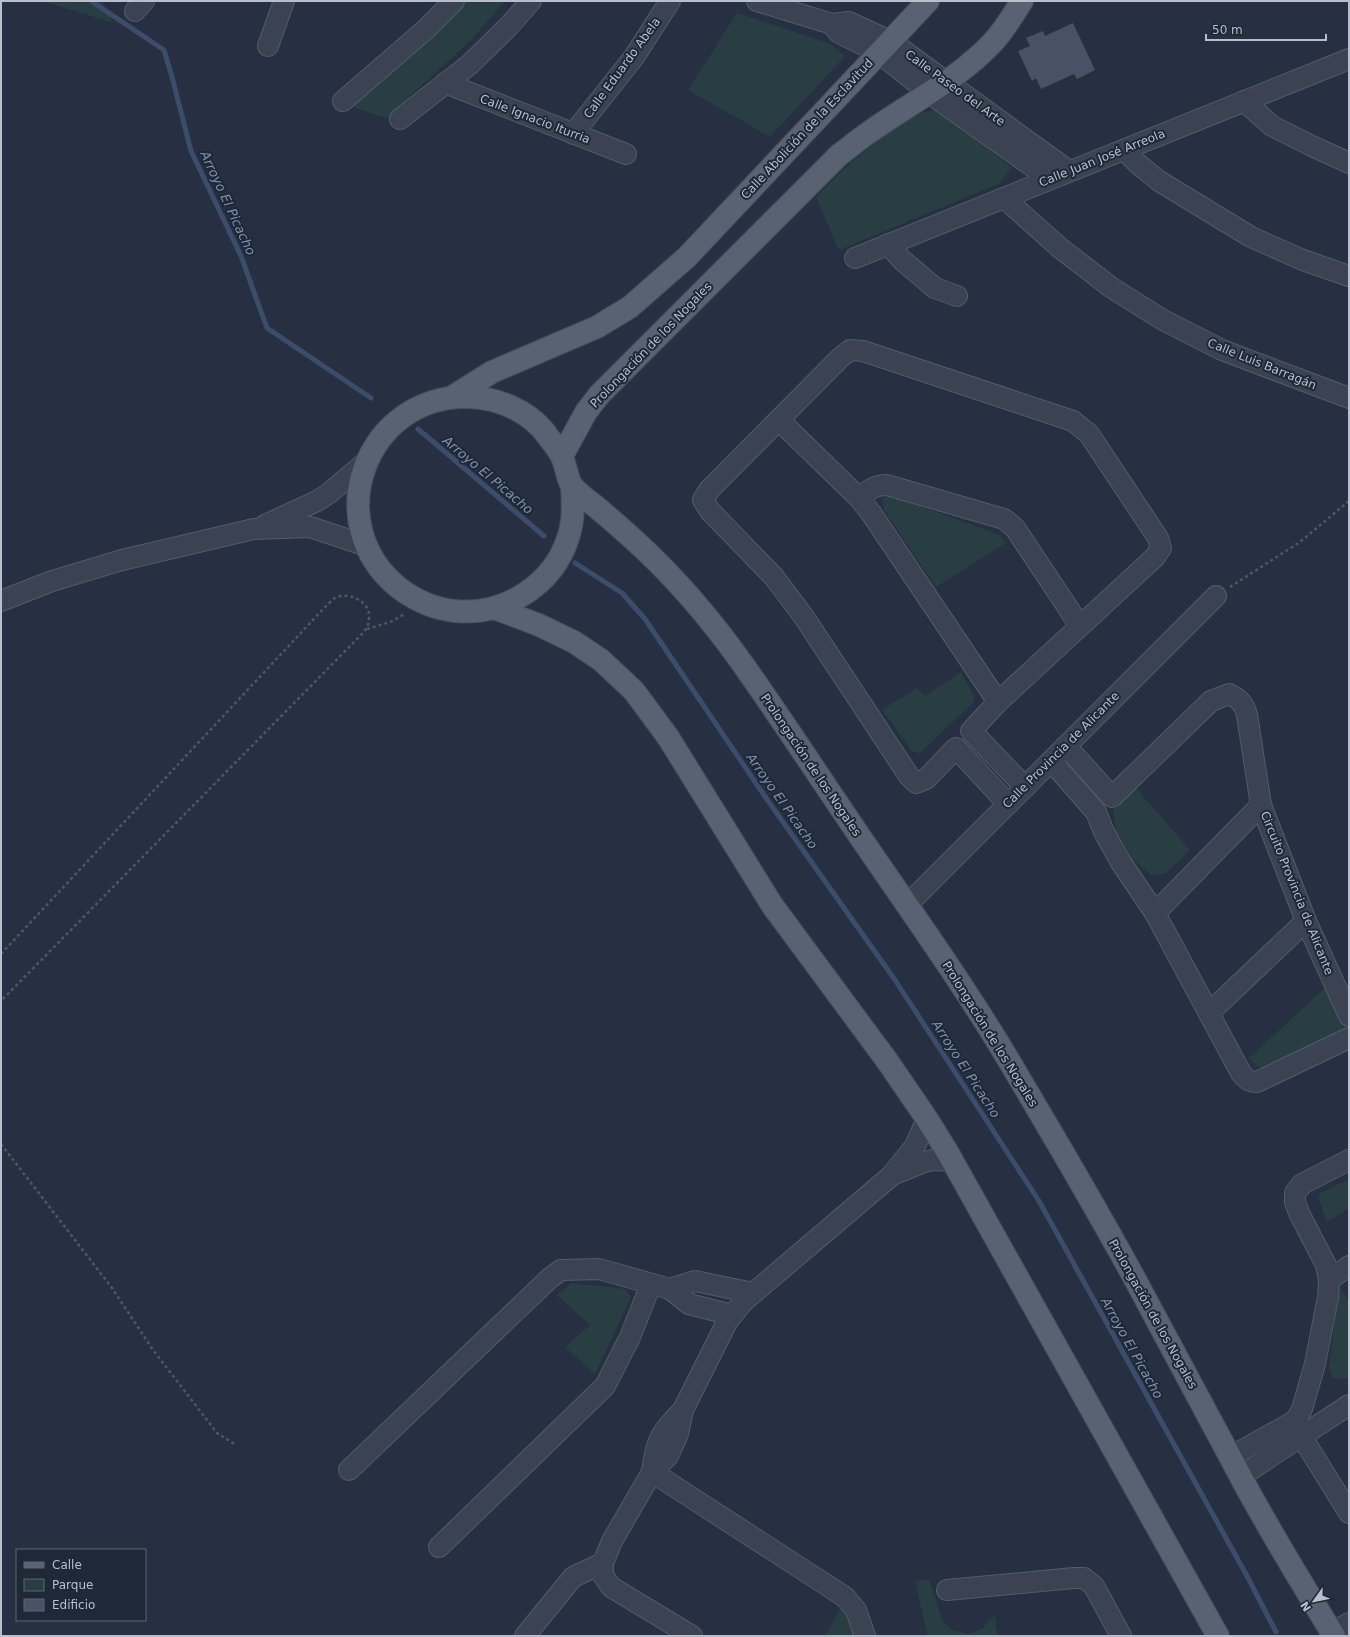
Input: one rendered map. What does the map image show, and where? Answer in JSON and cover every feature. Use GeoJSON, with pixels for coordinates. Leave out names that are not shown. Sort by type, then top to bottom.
{"type":"FeatureCollection","features":[{"type":"Feature","properties":{"kind":"main road","name":"Calle Abolición de la Esclavitud"},"geometry":{"type":"LineString","coordinates":[[452,397],[492,372],[597,327],[630,307],[687,257],[928,1]]}},
{"type":"Feature","properties":{"kind":"main road"},"geometry":{"type":"LineString","coordinates":[[938,87],[973,62],[994,41],[1011,20],[1022,1]]}},
{"type":"Feature","properties":{"kind":"main road","name":"Prolongación de los Nogales"},"geometry":{"type":"LineString","coordinates":[[562,456],[586,412],[599,394],[839,155],[871,131],[938,87]]}},
{"type":"Feature","properties":{"kind":"main road"},"geometry":{"type":"LineString","coordinates":[[452,397],[485,398],[516,409],[543,429],[562,456],[572,487],[573,513],[568,538],[557,562],[540,582],[519,598],[494,608],[476,611],[456,611],[437,608],[416,599],[403,591],[388,578],[376,563],[367,546],[360,525],[358,504],[360,482],[366,462],[377,442],[392,425],[410,411],[430,402],[452,397]]}},
{"type":"Feature","properties":{"kind":"main road","name":"Prolongación de los Nogales"},"geometry":{"type":"LineString","coordinates":[[572,487],[630,536],[669,574],[718,629],[968,996],[1015,1071],[1136,1280],[1230,1457],[1336,1632]]}},
{"type":"Feature","properties":{"kind":"main road"},"geometry":{"type":"LineString","coordinates":[[494,608],[539,625],[574,642],[601,660],[634,691],[668,737],[772,905],[888,1062],[927,1119],[1218,1636]]}},
{"type":"Feature","properties":{"kind":"street"},"geometry":{"type":"LineString","coordinates":[[268,46],[284,1]]}},
{"type":"Feature","properties":{"kind":"street"},"geometry":{"type":"LineString","coordinates":[[343,101],[426,30],[454,1]]}},
{"type":"Feature","properties":{"kind":"street"},"geometry":{"type":"LineString","coordinates":[[400,119],[469,65],[508,27],[531,1]]}},
{"type":"Feature","properties":{"kind":"street","name":"Calle Eduardo Abela"},"geometry":{"type":"LineString","coordinates":[[573,134],[634,57],[670,1]]}},
{"type":"Feature","properties":{"kind":"street","name":"Calle Paseo del Arte"},"geometry":{"type":"LineString","coordinates":[[757,1],[832,24],[849,22],[1017,144],[1069,171]]}},
{"type":"Feature","properties":{"kind":"street","name":"Calle Juan José Arreola"},"geometry":{"type":"LineString","coordinates":[[854,258],[1349,59]]}},
{"type":"Feature","properties":{"kind":"street","name":"Calle Ignacio Iturria"},"geometry":{"type":"LineString","coordinates":[[445,83],[626,154]]}},
{"type":"Feature","properties":{"kind":"street"},"geometry":{"type":"LineString","coordinates":[[1244,101],[1272,126],[1349,163]]}},
{"type":"Feature","properties":{"kind":"street","name":"Calle Paseo del Arte"},"geometry":{"type":"LineString","coordinates":[[1017,144],[1050,179]]}},
{"type":"Feature","properties":{"kind":"street"},"geometry":{"type":"LineString","coordinates":[[1124,150],[1138,164],[1160,181],[1252,237],[1303,260],[1349,276]]}},
{"type":"Feature","properties":{"kind":"street","name":"Calle Luis Barragán"},"geometry":{"type":"LineString","coordinates":[[1004,198],[1060,248],[1112,288],[1163,320],[1222,350],[1349,398]]}},
{"type":"Feature","properties":{"kind":"street"},"geometry":{"type":"LineString","coordinates":[[888,244],[902,260],[935,288],[957,296]]}},
{"type":"Feature","properties":{"kind":"street"},"geometry":{"type":"LineString","coordinates":[[850,350],[863,351],[1073,421],[1089,434],[1158,538],[1161,548],[1155,557],[1080,626],[998,702],[926,779],[916,783],[909,776],[804,616],[774,577],[710,511],[703,500],[709,490],[840,358],[850,350]]}},
{"type":"Feature","properties":{"kind":"street"},"geometry":{"type":"LineString","coordinates":[[779,420],[858,498],[871,513],[998,702]]}},
{"type":"Feature","properties":{"kind":"street"},"geometry":{"type":"LineString","coordinates":[[254,530],[317,501],[328,494],[366,462]]}},
{"type":"Feature","properties":{"kind":"street"},"geometry":{"type":"LineString","coordinates":[[858,498],[870,488],[878,485],[887,485],[1004,520],[1015,528],[1080,626]]}},
{"type":"Feature","properties":{"kind":"street"},"geometry":{"type":"LineString","coordinates":[[1,601],[52,581],[122,560],[254,530],[310,527],[367,546]]}},
{"type":"Feature","properties":{"kind":"street","name":"Calle Provincia de Alicante"},"geometry":{"type":"LineString","coordinates":[[907,905],[1216,596]]}},
{"type":"Feature","properties":{"kind":"street","name":"Circuito Provincia de Alicante"},"geometry":{"type":"LineString","coordinates":[[1096,812],[1211,701],[1229,694],[1238,698],[1246,710],[1261,805],[1306,921],[1349,1016]]}},
{"type":"Feature","properties":{"kind":"street"},"geometry":{"type":"LineString","coordinates":[[971,731],[1025,787]]}},
{"type":"Feature","properties":{"kind":"street"},"geometry":{"type":"LineString","coordinates":[[1066,746],[1112,796]]}},
{"type":"Feature","properties":{"kind":"street"},"geometry":{"type":"LineString","coordinates":[[956,748],[1008,804]]}},
{"type":"Feature","properties":{"kind":"street"},"geometry":{"type":"LineString","coordinates":[[1051,761],[1096,812],[1104,832],[1120,861],[1155,913],[1241,1073],[1249,1082],[1256,1082],[1267,1078],[1349,1038]]}},
{"type":"Feature","properties":{"kind":"street"},"geometry":{"type":"LineString","coordinates":[[1155,913],[1261,805]]}},
{"type":"Feature","properties":{"kind":"street"},"geometry":{"type":"LineString","coordinates":[[1209,1013],[1306,921]]}},
{"type":"Feature","properties":{"kind":"street"},"geometry":{"type":"LineString","coordinates":[[692,1636],[611,1587],[603,1575],[603,1563],[612,1541],[652,1472],[668,1456],[678,1434],[683,1410],[727,1322],[732,1315],[753,1293],[891,1176],[915,1146],[927,1119]]}},
{"type":"Feature","properties":{"kind":"street"},"geometry":{"type":"LineString","coordinates":[[891,1176],[933,1160],[952,1161]]}},
{"type":"Feature","properties":{"kind":"street"},"geometry":{"type":"LineString","coordinates":[[1349,1160],[1302,1184],[1294,1193],[1299,1214],[1326,1265],[1329,1280],[1328,1297],[1315,1364],[1299,1415],[1297,1429],[1349,1513]]}},
{"type":"Feature","properties":{"kind":"street"},"geometry":{"type":"LineString","coordinates":[[1329,1280],[1349,1266]]}},
{"type":"Feature","properties":{"kind":"street"},"geometry":{"type":"LineString","coordinates":[[349,1470],[550,1278],[561,1270],[599,1269],[660,1286],[689,1304],[732,1315]]}},
{"type":"Feature","properties":{"kind":"street"},"geometry":{"type":"LineString","coordinates":[[660,1286],[695,1281],[753,1293]]}},
{"type":"Feature","properties":{"kind":"street"},"geometry":{"type":"LineString","coordinates":[[439,1547],[605,1386],[630,1338],[660,1286]]}},
{"type":"Feature","properties":{"kind":"street"},"geometry":{"type":"LineString","coordinates":[[1230,1457],[1349,1405]]}},
{"type":"Feature","properties":{"kind":"street"},"geometry":{"type":"LineString","coordinates":[[1241,1476],[1297,1429]]}},
{"type":"Feature","properties":{"kind":"street"},"geometry":{"type":"LineString","coordinates":[[652,1472],[845,1597],[856,1610],[865,1636]]}},
{"type":"Feature","properties":{"kind":"street"},"geometry":{"type":"LineString","coordinates":[[525,1636],[573,1577],[603,1563]]}},
{"type":"Feature","properties":{"kind":"street"},"geometry":{"type":"LineString","coordinates":[[947,1590],[1084,1578],[1094,1586],[1121,1636]]}},
{"type":"Feature","properties":{"kind":"path"},"geometry":{"type":"LineString","coordinates":[[1216,596],[1300,542],[1349,502]]}},
{"type":"Feature","properties":{"kind":"path"},"geometry":{"type":"LineString","coordinates":[[1,954],[335,598],[344,595],[354,597],[365,604],[370,617],[366,629],[1,1001]]}},
{"type":"Feature","properties":{"kind":"path"},"geometry":{"type":"LineString","coordinates":[[366,629],[403,616],[416,599]]}},
{"type":"Feature","properties":{"kind":"path"},"geometry":{"type":"LineString","coordinates":[[1,1144],[112,1288],[153,1350],[217,1433],[236,1445]]}},
{"type":"Feature","properties":{"kind":"green space"},"geometry":{"type":"Polygon","coordinates":[[[43,1],[102,1],[113,23],[43,1]]]}},
{"type":"Feature","properties":{"kind":"green space"},"geometry":{"type":"Polygon","coordinates":[[[457,1],[505,1],[471,40],[386,118],[343,104],[457,1]]]}},
{"type":"Feature","properties":{"kind":"green space"},"geometry":{"type":"Polygon","coordinates":[[[737,13],[831,44],[845,56],[770,137],[688,90],[737,13]]]}},
{"type":"Feature","properties":{"kind":"green space"},"geometry":{"type":"Polygon","coordinates":[[[937,109],[1012,168],[998,184],[839,250],[816,197],[847,166],[877,140],[919,114],[937,109]]]}},
{"type":"Feature","properties":{"kind":"green space"},"geometry":{"type":"Polygon","coordinates":[[[890,495],[1000,535],[1006,543],[936,587],[884,510],[882,499],[890,495]]]}},
{"type":"Feature","properties":{"kind":"green space"},"geometry":{"type":"Polygon","coordinates":[[[961,672],[975,698],[972,704],[920,753],[913,752],[882,710],[917,688],[925,696],[961,672]]]}},
{"type":"Feature","properties":{"kind":"green space"},"geometry":{"type":"Polygon","coordinates":[[[1136,788],[1190,850],[1166,873],[1152,876],[1131,857],[1116,831],[1113,809],[1136,788]]]}},
{"type":"Feature","properties":{"kind":"green space"},"geometry":{"type":"Polygon","coordinates":[[[1328,985],[1346,1023],[1344,1031],[1265,1069],[1257,1066],[1249,1058],[1328,985]]]}},
{"type":"Feature","properties":{"kind":"green space"},"geometry":{"type":"Polygon","coordinates":[[[1349,1179],[1349,1208],[1327,1222],[1318,1197],[1322,1192],[1349,1179]]]}},
{"type":"Feature","properties":{"kind":"green space"},"geometry":{"type":"Polygon","coordinates":[[[572,1283],[625,1289],[631,1297],[595,1374],[565,1347],[590,1325],[557,1295],[572,1283]]]}},
{"type":"Feature","properties":{"kind":"green space"},"geometry":{"type":"Polygon","coordinates":[[[1339,1286],[1349,1302],[1349,1377],[1345,1379],[1333,1378],[1329,1367],[1339,1286]]]}},
{"type":"Feature","properties":{"kind":"green space"},"geometry":{"type":"Polygon","coordinates":[[[930,1580],[942,1620],[952,1630],[969,1634],[983,1628],[995,1615],[997,1636],[928,1636],[915,1581],[930,1580]]]}},
{"type":"Feature","properties":{"kind":"green space"},"geometry":{"type":"Polygon","coordinates":[[[841,1608],[848,1614],[854,1636],[825,1636],[841,1608]]]}},
{"type":"Feature","properties":{"kind":"building"},"geometry":{"type":"Polygon","coordinates":[[[1073,23],[1095,70],[1077,79],[1074,74],[1041,89],[1036,78],[1032,81],[1018,51],[1030,46],[1026,38],[1043,31],[1045,36],[1073,23]]]}},
{"type":"Feature","properties":{"kind":"waterway","name":"Arroyo El Picacho"},"geometry":{"type":"LineString","coordinates":[[91,1],[164,50],[191,151],[241,256],[267,328],[371,398]]}},
{"type":"Feature","properties":{"kind":"waterway","name":"Arroyo El Picacho"},"geometry":{"type":"LineString","coordinates":[[418,429],[544,536]]}},
{"type":"Feature","properties":{"kind":"waterway","name":"Arroyo El Picacho"},"geometry":{"type":"LineString","coordinates":[[575,563],[622,593],[645,619],[766,798],[895,980],[1039,1201],[1247,1576],[1276,1632]]}}]}
